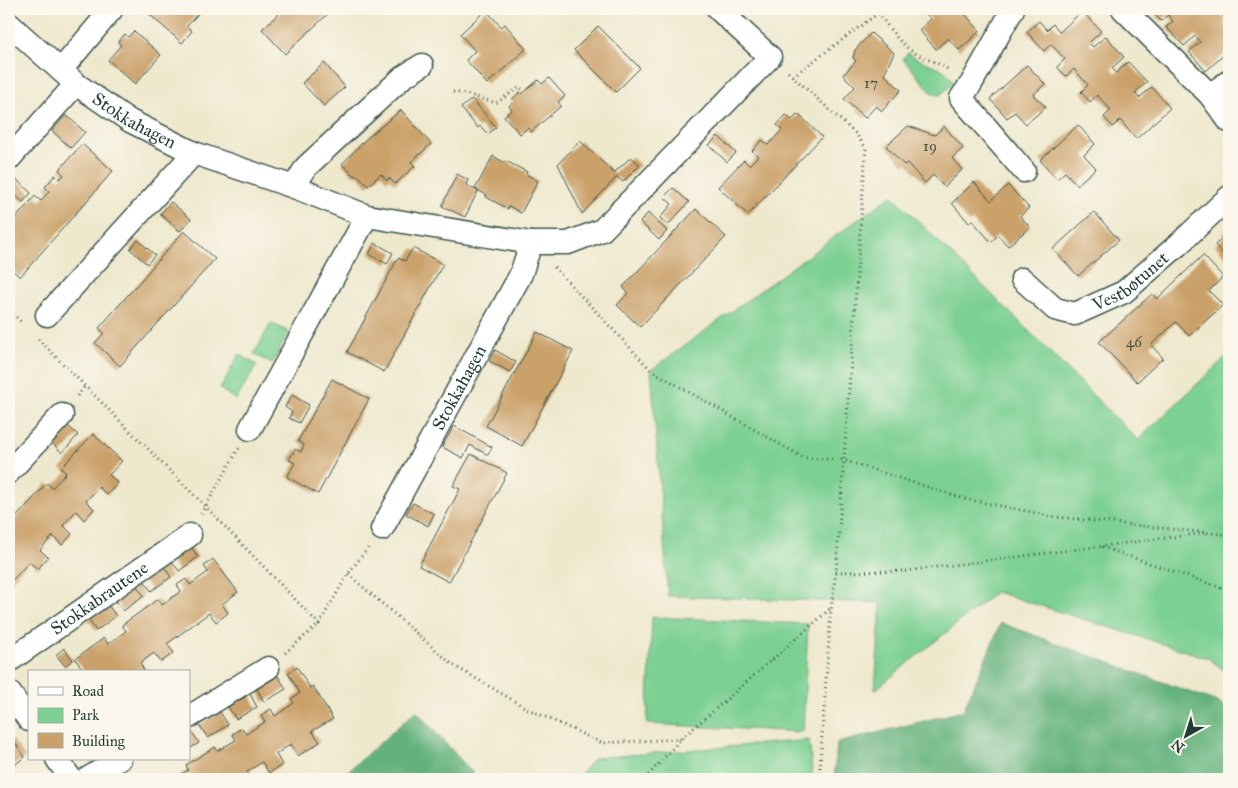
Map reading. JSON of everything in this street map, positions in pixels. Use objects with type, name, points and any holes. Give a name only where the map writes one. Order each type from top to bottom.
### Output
[{"type":"street","name":"Stokkahagen","points":[[9,160],[69,77],[112,9]]},
{"type":"street","points":[[718,9],[770,56]]},
{"type":"street","points":[[1013,9],[971,84],[961,98],[1024,171]]},
{"type":"street","points":[[1123,9],[1210,95],[1229,122]]},
{"type":"street","name":"Stokkahagen","points":[[9,24],[69,77],[130,121],[194,152],[294,187],[367,216],[532,242],[568,243],[602,230],[770,56]]},
{"type":"street","points":[[294,187],[306,167],[403,77],[422,65]]},
{"type":"street","points":[[1210,95],[1229,81]]},
{"type":"street","name":"Stokkahagen","points":[[47,315],[194,152]]},
{"type":"street","name":"Vestbøtunet","points":[[1022,279],[1055,309],[1075,314],[1124,292],[1229,197]]},
{"type":"street","points":[[250,429],[367,216]]},
{"type":"street","name":"Stokkahagen","points":[[382,529],[521,274],[532,242]]},
{"type":"street","points":[[9,472],[62,415]]},
{"type":"street","name":"Stokkabrautene","points":[[9,660],[190,535]]},
{"type":"street","points":[[190,716],[268,668]]},
{"type":"street","points":[[9,692],[28,719]]},
{"type":"street","points":[[58,760],[72,779]]},
{"type":"street","points":[[88,779],[118,760]]},
{"type":"path","points":[[793,76],[884,9]]},
{"type":"path","points":[[878,13],[906,47],[916,54],[943,66],[953,74],[965,93]]},
{"type":"path","points":[[770,56],[856,134],[866,148],[836,572],[831,609],[819,779]]},
{"type":"path","points":[[453,92],[496,103],[520,87],[524,91]]},
{"type":"path","points":[[532,242],[651,370],[804,458],[843,460],[965,499],[1056,518],[1229,535]]},
{"type":"path","points":[[9,310],[28,329]]},
{"type":"path","points":[[35,335],[319,624]]},
{"type":"path","points":[[190,535],[250,429]]},
{"type":"path","points":[[268,668],[319,624],[348,574],[382,529]]},
{"type":"path","points":[[836,572],[906,571],[1211,532]]},
{"type":"path","points":[[1099,546],[1219,586],[1229,592]]},
{"type":"path","points":[[348,574],[453,665],[528,709],[602,743],[681,739]]},
{"type":"path","points":[[646,779],[681,739],[831,609]]},
{"type":"green space","points":[[908,53],[944,70],[954,83],[940,95],[933,94],[903,59]]},
{"type":"green space","points":[[892,195],[1138,440],[1229,354],[1229,674],[1208,658],[996,592],[875,690],[881,603],[668,596],[651,370]]},
{"type":"green space","points":[[271,323],[289,332],[272,364],[254,354]]},
{"type":"green space","points":[[239,354],[257,365],[236,400],[220,389]]},
{"type":"green space","points":[[652,617],[808,624],[803,732],[647,724]]},
{"type":"green space","points":[[1001,623],[1220,703],[1229,711],[1229,779],[834,779],[837,743],[963,711]]},
{"type":"green space","points":[[416,711],[478,779],[339,779]]},
{"type":"green space","points":[[809,740],[813,779],[577,779],[594,758]]},
{"type":"building","points":[[152,9],[202,9],[187,26],[192,31],[182,43],[148,13]]},
{"type":"building","points":[[284,9],[329,9],[331,11],[285,54],[262,29]]},
{"type":"building","points":[[927,9],[968,9],[965,14],[980,31],[959,50],[948,38],[936,49],[919,30],[931,19],[924,12]]},
{"type":"building","points":[[1149,9],[1211,9],[1215,13],[1218,11],[1227,21],[1224,24],[1229,29],[1229,56],[1226,53],[1206,71],[1189,52],[1200,42],[1195,36],[1184,46],[1166,27],[1173,21],[1168,15],[1161,21]]},
{"type":"building","points":[[486,10],[501,27],[505,24],[526,49],[487,84],[466,60],[475,51],[460,34]]},
{"type":"building","points":[[1082,11],[1101,31],[1089,43],[1093,47],[1106,36],[1124,57],[1112,68],[1116,73],[1128,62],[1147,82],[1135,93],[1139,98],[1152,87],[1170,108],[1136,139],[1120,120],[1113,127],[1104,117],[1111,110],[1097,95],[1090,102],[1081,92],[1088,85],[1074,69],[1066,76],[1057,67],[1065,59],[1051,44],[1044,51],[1027,32],[1039,21],[1047,30],[1053,24],[1060,32]]},
{"type":"building","points":[[598,26],[640,68],[616,92],[574,50]]},
{"type":"building","points":[[134,31],[161,55],[135,84],[108,60],[121,45],[118,42],[125,34],[128,37]]},
{"type":"building","points":[[871,33],[894,53],[884,74],[901,90],[882,111],[876,106],[865,118],[844,99],[855,87],[843,75],[856,61],[853,58],[855,50]]},
{"type":"building","points":[[324,63],[345,87],[324,106],[302,83]]},
{"type":"building","points":[[1027,65],[1045,84],[1033,95],[1046,107],[1026,124],[1015,112],[1007,118],[990,99]]},
{"type":"building","points":[[549,78],[565,96],[558,102],[561,106],[531,132],[528,128],[520,134],[504,116],[512,110],[509,106],[513,102],[511,100],[520,92],[522,94],[538,80],[542,84]]},
{"type":"building","points":[[472,99],[496,127],[488,134],[480,126],[478,128],[461,108]]},
{"type":"building","points":[[401,110],[431,144],[411,162],[415,166],[395,184],[389,178],[387,181],[381,174],[368,186],[359,176],[353,175],[342,164],[366,139]]},
{"type":"building","points":[[798,114],[822,137],[748,215],[718,187],[744,160],[749,165],[758,156],[752,151],[762,140],[768,145],[782,130],[777,125],[786,115],[792,120]]},
{"type":"building","points":[[66,115],[85,132],[71,148],[52,131]]},
{"type":"building","points":[[1078,125],[1095,144],[1084,155],[1096,168],[1077,185],[1065,172],[1057,179],[1040,160]]},
{"type":"building","points":[[908,126],[935,135],[944,126],[963,148],[952,158],[962,170],[944,187],[933,175],[925,183],[907,163],[904,165],[886,146]]},
{"type":"building","points":[[718,136],[736,153],[727,162],[709,145]]},
{"type":"building","points":[[580,141],[614,173],[631,157],[640,165],[623,182],[617,177],[582,214],[558,164]]},
{"type":"building","points":[[82,144],[113,171],[20,277],[9,267],[9,226],[35,196],[41,201],[49,191],[45,187],[55,175],[59,179],[64,175],[59,170]]},
{"type":"building","points":[[493,156],[527,172],[526,174],[538,181],[521,213],[509,206],[508,209],[475,189]]},
{"type":"building","points":[[457,174],[468,180],[466,185],[478,191],[465,217],[442,206]]},
{"type":"building","points":[[14,177],[31,193],[23,202],[9,190],[9,183]]},
{"type":"building","points":[[974,182],[991,201],[1008,185],[1029,208],[1020,216],[1030,227],[1008,246],[998,235],[991,242],[972,220],[969,223],[952,203]]},
{"type":"building","points":[[673,188],[689,202],[668,225],[660,218],[672,204],[664,197]]},
{"type":"building","points":[[171,202],[191,219],[180,231],[160,214]]},
{"type":"building","points":[[696,209],[726,237],[640,327],[617,305],[628,293],[623,287]]},
{"type":"building","points":[[1094,212],[1119,240],[1078,276],[1053,249]]},
{"type":"building","points":[[648,213],[667,231],[659,240],[640,222]]},
{"type":"building","points":[[1229,229],[1229,261],[1215,245],[1225,236],[1223,234]]},
{"type":"building","points":[[184,231],[215,259],[120,366],[95,343],[104,333],[99,328]]},
{"type":"building","points":[[138,240],[155,255],[147,264],[130,249]]},
{"type":"building","points":[[375,243],[393,253],[387,264],[369,254]]},
{"type":"building","points":[[413,248],[443,264],[384,372],[347,352],[398,258],[405,261]]},
{"type":"building","points":[[1203,255],[1223,277],[1209,291],[1223,305],[1189,336],[1176,322],[1151,345],[1163,358],[1137,382],[1099,342],[1152,294],[1157,299]]},
{"type":"building","points":[[537,332],[573,351],[522,446],[486,426]]},
{"type":"building","points":[[495,350],[516,362],[510,372],[489,361]]},
{"type":"building","points":[[332,379],[369,399],[318,494],[287,477],[295,463],[289,460],[295,449],[301,452],[304,445],[298,441]]},
{"type":"building","points":[[292,395],[309,405],[299,423],[289,418],[292,412],[285,407]]},
{"type":"building","points":[[67,425],[78,435],[62,453],[51,442]]},
{"type":"building","points":[[454,426],[492,447],[488,455],[470,445],[463,458],[442,447]]},
{"type":"building","points":[[93,434],[122,461],[109,475],[118,483],[107,495],[99,487],[86,501],[94,509],[84,520],[76,511],[63,525],[72,534],[62,545],[53,536],[40,550],[48,557],[38,569],[29,562],[9,584],[9,525],[47,483],[52,488],[66,473],[61,468]]},
{"type":"building","points":[[471,454],[507,473],[449,582],[419,566],[460,489],[453,486]]},
{"type":"building","points":[[413,503],[434,514],[428,526],[406,514]]},
{"type":"building","points":[[190,545],[198,557],[179,571],[170,559]]},
{"type":"building","points":[[213,559],[238,592],[222,604],[228,613],[216,622],[209,613],[167,644],[174,653],[161,662],[154,653],[140,663],[144,670],[83,670],[75,659],[104,638],[108,644],[126,631],[122,625],[158,599],[162,605],[181,591],[177,585],[186,579],[190,585],[208,572],[204,566]]},
{"type":"building","points":[[163,565],[171,577],[151,591],[143,579]]},
{"type":"building","points":[[136,585],[144,596],[123,611],[115,599]]},
{"type":"building","points":[[108,605],[116,616],[96,631],[88,619]]},
{"type":"building","points":[[64,648],[73,660],[65,666],[56,655]]},
{"type":"building","points":[[297,667],[310,688],[313,686],[333,719],[312,731],[320,742],[298,756],[291,744],[276,754],[282,765],[269,773],[262,762],[247,772],[252,779],[173,779],[188,770],[186,765],[215,747],[217,751],[236,740],[232,734],[242,728],[246,734],[265,722],[261,716],[271,709],[275,716],[294,703],[291,699],[300,693],[288,673]]},
{"type":"building","points":[[278,676],[286,689],[264,702],[257,689]]},
{"type":"building","points":[[250,694],[257,707],[236,719],[228,707]]},
{"type":"building","points":[[220,712],[228,725],[208,738],[199,725]]},
{"type":"building","points":[[190,731],[199,743],[190,748]]},
{"type":"building","points":[[13,740],[25,757],[9,769],[9,743]]}]
